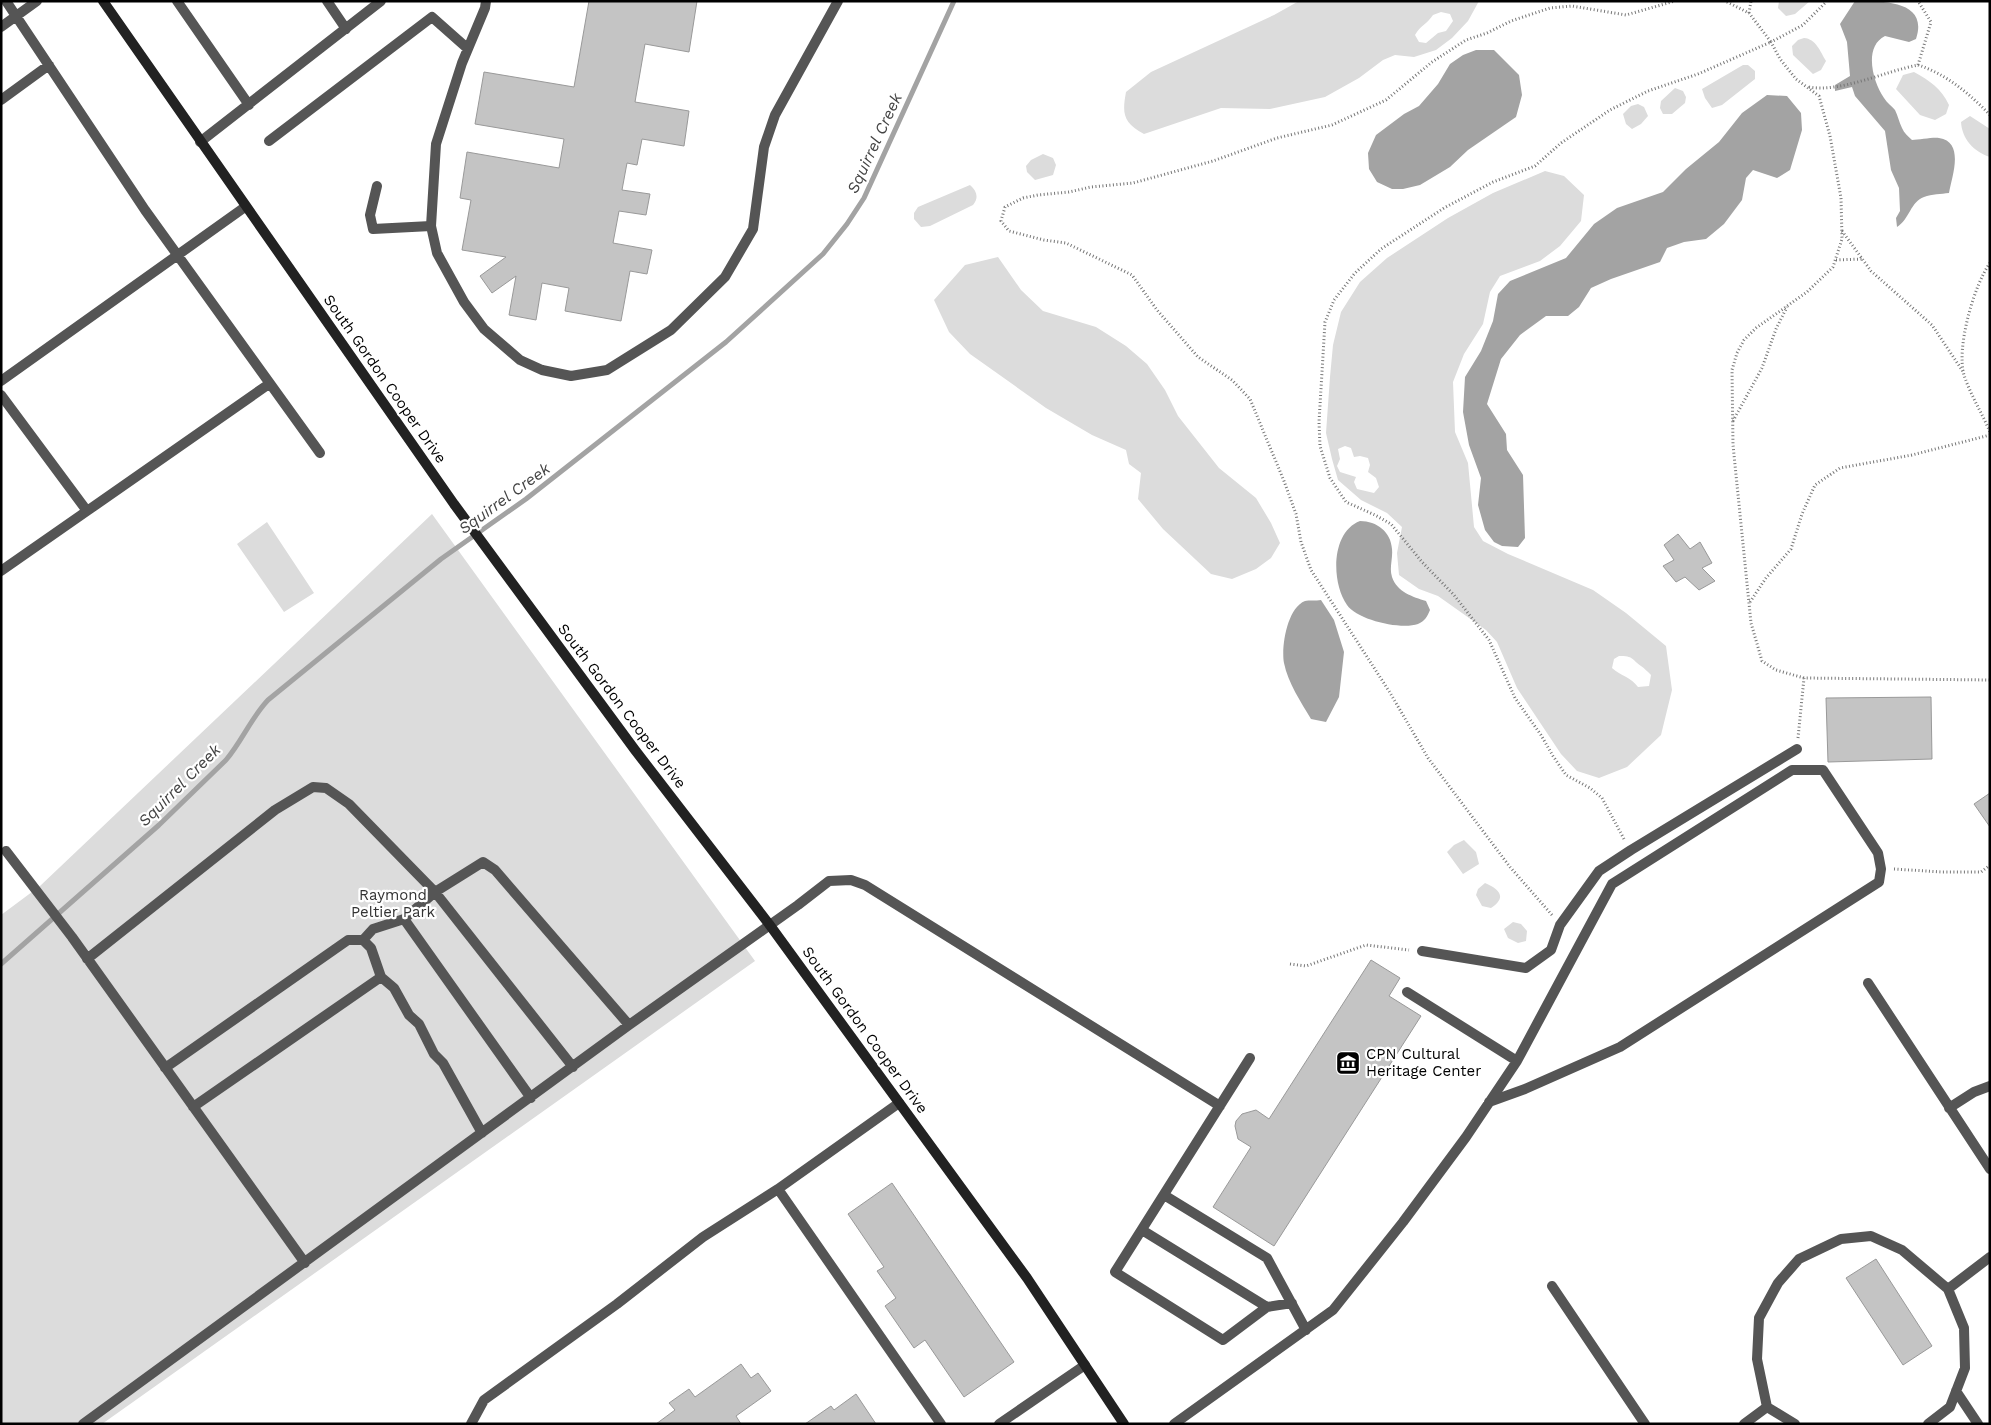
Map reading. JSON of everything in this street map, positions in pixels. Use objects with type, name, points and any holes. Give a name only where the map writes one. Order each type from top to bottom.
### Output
[{"type":"main road","name":"South Gordon Cooper Drive","points":[[104,1],[245,207],[454,504],[634,750],[769,924],[1027,1278],[1124,1424]]},
{"type":"street","points":[[6,1],[177,255],[320,453]]},
{"type":"street","points":[[1,26],[37,1]]},
{"type":"street","points":[[177,1],[249,105]]},
{"type":"street","points":[[327,1],[346,29]]},
{"type":"street","points":[[200,142],[381,1]]},
{"type":"street","points":[[486,1],[485,8],[467,48],[436,144],[431,226],[437,253],[464,302],[484,329],[520,360],[542,370],[571,376],[607,370],[672,330],[725,276],[752,229],[764,147],[775,115],[838,1]]},
{"type":"street","points":[[269,141],[432,17],[467,48]]},
{"type":"street","points":[[1,100],[48,66]]},
{"type":"street","points":[[377,186],[370,215],[373,229],[431,226]]},
{"type":"street","points":[[1,381],[245,207]]},
{"type":"street","points":[[1,571],[269,384]]},
{"type":"street","points":[[1,395],[87,511]]},
{"type":"street","points":[[1422,951],[1526,968],[1551,950],[1560,924],[1599,872],[1630,850],[1797,749]]},
{"type":"street","points":[[1174,1424],[1333,1310],[1409,1215],[1517,1061],[1612,884],[1792,770],[1823,770],[1878,853],[1881,868],[1879,882],[1620,1047],[1525,1089],[1489,1102]]},
{"type":"street","points":[[87,959],[275,810],[313,787],[326,788],[349,804],[435,892],[573,1066]]},
{"type":"street","points":[[3,850],[87,959],[305,1263]]},
{"type":"street","points":[[364,940],[373,929],[404,918],[435,892],[483,862],[495,870],[629,1025]]},
{"type":"street","points":[[83,1424],[829,881],[851,880],[865,885],[1220,1106]]},
{"type":"street","points":[[404,918],[530,1098]]},
{"type":"street","points":[[165,1068],[348,940],[364,940],[371,948],[381,977],[394,988],[409,1016],[418,1024],[434,1054],[444,1063],[482,1133]]},
{"type":"street","points":[[193,1107],[381,977]]},
{"type":"street","points":[[1868,983],[1990,1169]]},
{"type":"street","points":[[1406,992],[1517,1061]]},
{"type":"street","points":[[1250,1058],[1115,1272],[1223,1340],[1267,1307],[1292,1303]]},
{"type":"street","points":[[1950,1108],[1974,1092],[1990,1086]]},
{"type":"street","points":[[471,1424],[484,1400],[610,1309],[703,1237],[778,1189],[899,1103]]},
{"type":"street","points":[[778,1189],[941,1424]]},
{"type":"street","points":[[1164,1195],[1267,1258],[1306,1330]]},
{"type":"street","points":[[1142,1230],[1267,1307]]},
{"type":"street","points":[[1796,1424],[1767,1408],[1757,1359],[1759,1318],[1778,1283],[1799,1259],[1840,1239],[1871,1236],[1902,1250],[1948,1289],[1964,1328],[1965,1368],[1950,1407],[1928,1424]]},
{"type":"street","points":[[1948,1289],[1990,1257]]},
{"type":"street","points":[[1552,1286],[1645,1424]]},
{"type":"street","points":[[999,1424],[1085,1365]]},
{"type":"street","points":[[1956,1391],[1978,1424]]},
{"type":"street","points":[[1744,1424],[1767,1408]]},
{"type":"path","points":[[1560,924],[1510,867],[1428,758],[1389,691],[1310,570],[1301,542],[1293,506],[1250,399],[1232,380],[1198,357],[1157,310],[1132,274],[1066,243],[1044,240],[1009,231],[1001,221],[1005,207],[1023,198],[1091,187],[1133,183],[1213,160],[1276,138],[1332,125],[1386,100],[1432,62],[1466,40],[1487,33],[1511,21],[1550,8],[1572,6],[1626,15],[1675,1]]},
{"type":"path","points":[[1726,1],[1748,13],[1796,79],[1819,96],[1830,136],[1841,198],[1842,239],[1834,267],[1807,292],[1756,328],[1744,340],[1737,353],[1732,370],[1734,444],[1751,622],[1762,661],[1776,670],[1804,678],[1990,680]]},
{"type":"path","points":[[1748,13],[1751,1]]},
{"type":"path","points":[[1630,850],[1602,798],[1590,788],[1566,775],[1515,698],[1489,640],[1454,595],[1422,562],[1391,524],[1346,502],[1330,478],[1320,446],[1319,422],[1325,322],[1334,300],[1355,273],[1381,249],[1444,208],[1493,182],[1535,166],[1561,143],[1610,110],[1648,91],[1698,74],[1803,25],[1825,1]]},
{"type":"path","points":[[1918,1],[1930,22],[1918,64]]},
{"type":"path","points":[[1806,87],[1831,89],[1918,64],[1931,69],[1954,84],[1978,102],[1990,115]]},
{"type":"path","points":[[1750,602],[1766,578],[1791,549],[1802,514],[1815,485],[1840,468],[1912,455],[1990,434],[1964,373],[1932,325],[1871,271],[1842,230]]},
{"type":"path","points":[[1836,260],[1862,259]]},
{"type":"path","points":[[1964,373],[1964,332],[1978,286],[1990,263]]},
{"type":"path","points":[[1733,422],[1762,368],[1776,329],[1787,306]]},
{"type":"path","points":[[1797,749],[1804,678]]},
{"type":"path","points":[[1881,868],[1942,872],[1981,872],[1990,865]]},
{"type":"path","points":[[1290,964],[1306,966],[1366,946],[1422,951]]},
{"type":"green space","points":[[1299,1],[1479,1],[1468,21],[1452,38],[1436,50],[1414,57],[1395,55],[1383,60],[1359,78],[1325,97],[1270,109],[1221,108],[1144,134],[1128,121],[1124,112],[1126,92],[1151,72],[1274,15]],"holes":[[[1441,12],[1450,14],[1453,21],[1446,31],[1438,33],[1426,43],[1419,42],[1415,35],[1433,15]]]},
{"type":"green space","points":[[1779,1],[1810,1],[1795,14],[1786,16],[1778,8]]},
{"type":"green space","points":[[1804,38],[1815,43],[1826,61],[1821,70],[1813,74],[1793,55],[1792,46],[1798,40]]},
{"type":"green space","points":[[1743,65],[1748,65],[1755,71],[1755,79],[1722,105],[1712,108],[1705,98],[1702,89]]},
{"type":"green space","points":[[1914,72],[1939,89],[1949,105],[1946,114],[1935,120],[1920,115],[1896,89],[1903,75]]},
{"type":"green space","points":[[1675,88],[1683,91],[1686,97],[1685,103],[1672,114],[1663,114],[1660,108],[1661,101]]},
{"type":"green space","points":[[1638,104],[1644,107],[1648,116],[1641,124],[1632,129],[1626,124],[1623,114],[1631,106]]},
{"type":"green space","points":[[1970,116],[1990,129],[1990,157],[1979,152],[1966,139],[1961,122]]},
{"type":"green space","points":[[1043,154],[1053,158],[1056,165],[1053,175],[1035,180],[1027,172],[1026,166],[1031,160]]},
{"type":"green space","points":[[1545,171],[1564,176],[1584,195],[1581,221],[1560,246],[1540,261],[1500,276],[1490,292],[1483,324],[1464,354],[1453,382],[1455,432],[1468,463],[1474,527],[1483,541],[1508,554],[1593,590],[1626,613],[1666,646],[1672,690],[1661,735],[1627,767],[1599,778],[1577,771],[1561,754],[1517,688],[1497,642],[1486,630],[1438,596],[1419,589],[1399,575],[1397,553],[1402,527],[1387,513],[1361,500],[1338,480],[1326,433],[1333,345],[1341,312],[1360,282],[1387,258],[1448,218],[1493,193]],"holes":[[[1345,446],[1351,448],[1354,457],[1368,458],[1370,465],[1368,472],[1376,478],[1379,487],[1374,493],[1357,489],[1354,482],[1356,477],[1340,472],[1337,466],[1340,459],[1338,449]],[[1619,656],[1632,658],[1645,669],[1651,675],[1649,686],[1638,687],[1612,668],[1614,659]]]},
{"type":"green space","points":[[970,185],[976,195],[973,205],[930,226],[921,227],[914,219],[914,213],[918,207]]},
{"type":"green space","points":[[998,257],[1021,290],[1043,311],[1096,327],[1126,346],[1147,364],[1165,390],[1178,416],[1219,468],[1256,498],[1280,543],[1271,558],[1256,569],[1232,579],[1211,574],[1163,529],[1138,499],[1141,473],[1129,464],[1126,450],[1092,435],[1046,408],[970,354],[949,332],[934,300],[965,265]]},
{"type":"green space","name":"Raymond Peltier Park","points":[[432,514],[755,961],[102,1424],[1,1424],[1,915],[40,886]]},
{"type":"green space","points":[[267,522],[314,593],[284,612],[237,544]]},
{"type":"green space","points":[[1464,840],[1476,852],[1479,864],[1463,874],[1447,852],[1454,845]]},
{"type":"green space","points":[[1485,883],[1495,888],[1500,894],[1499,901],[1491,908],[1482,906],[1476,895],[1478,889]]},
{"type":"green space","points":[[1513,922],[1521,924],[1527,931],[1526,941],[1518,943],[1508,938],[1504,929]]},
{"type":"shaded area","points":[[1855,1],[1878,1],[1900,5],[1910,10],[1916,17],[1918,26],[1916,39],[1909,42],[1885,36],[1878,41],[1872,56],[1876,83],[1885,100],[1895,110],[1903,130],[1912,140],[1939,138],[1947,141],[1952,146],[1954,153],[1954,169],[1949,193],[1930,195],[1920,199],[1897,227],[1896,218],[1900,211],[1899,188],[1891,170],[1885,131],[1855,96],[1852,87],[1835,91],[1835,85],[1850,76],[1847,42],[1840,24]]},
{"type":"shaded area","points":[[1476,50],[1494,50],[1519,75],[1522,95],[1516,117],[1468,150],[1450,167],[1420,185],[1403,189],[1392,189],[1377,182],[1369,169],[1368,153],[1376,135],[1404,114],[1419,106],[1438,84],[1450,64],[1463,55]]},
{"type":"shaded area","points":[[1767,95],[1787,96],[1801,113],[1802,130],[1790,170],[1777,178],[1753,170],[1746,178],[1742,200],[1724,224],[1706,239],[1684,242],[1667,248],[1660,262],[1591,288],[1579,307],[1568,316],[1546,316],[1520,335],[1501,359],[1487,404],[1506,434],[1507,450],[1523,475],[1525,538],[1518,547],[1502,546],[1494,542],[1485,530],[1478,505],[1481,478],[1469,445],[1463,412],[1465,377],[1481,351],[1493,321],[1498,294],[1510,281],[1566,258],[1594,224],[1617,208],[1663,192],[1686,169],[1719,142],[1742,113]]},
{"type":"shaded area","points":[[1360,521],[1377,525],[1389,537],[1392,549],[1391,574],[1394,582],[1406,593],[1426,601],[1430,610],[1420,623],[1410,626],[1391,625],[1360,615],[1347,605],[1338,584],[1336,571],[1339,546],[1343,536],[1350,527]]},
{"type":"shaded area","points":[[1321,600],[1334,620],[1344,652],[1339,697],[1326,722],[1311,719],[1292,685],[1283,656],[1287,629],[1294,611],[1305,601]]},
{"type":"building","points":[[589,1],[697,1],[689,52],[645,44],[635,102],[689,111],[684,146],[642,139],[637,165],[627,163],[622,190],[650,194],[646,215],[619,211],[613,243],[652,250],[647,274],[630,271],[621,321],[565,311],[569,288],[542,283],[536,320],[509,315],[516,276],[492,293],[480,276],[506,257],[462,250],[471,200],[460,198],[467,152],[559,168],[564,139],[475,124],[484,72],[574,87]]},
{"type":"building","points":[[1678,534],[1690,549],[1700,542],[1712,563],[1702,568],[1715,581],[1699,590],[1685,577],[1676,582],[1663,566],[1674,560],[1664,545]]},
{"type":"building","points":[[1931,697],[1932,759],[1828,762],[1826,698]]},
{"type":"building","points":[[1990,793],[1990,827],[1974,804]]},
{"type":"building","name":"CPN Cultural Heritage Center","points":[[1371,960],[1400,978],[1389,996],[1421,1016],[1274,1246],[1213,1207],[1251,1147],[1238,1139],[1235,1126],[1236,1121],[1242,1114],[1256,1110],[1269,1119]]},
{"type":"building","points":[[892,1183],[1014,1362],[964,1397],[925,1340],[914,1348],[885,1306],[896,1298],[877,1271],[884,1267],[848,1214]]},
{"type":"building","points":[[1876,1259],[1932,1346],[1903,1365],[1846,1278]]},
{"type":"building","points":[[741,1364],[751,1378],[758,1373],[771,1391],[736,1416],[741,1424],[656,1424],[675,1410],[669,1403],[689,1389],[695,1397]]},
{"type":"building","points":[[856,1394],[876,1424],[805,1424],[831,1406],[834,1410]]},
{"type":"waterway","name":"Squirrel Creek","points":[[1,964],[159,825],[226,760],[268,700],[441,559],[526,499],[726,342],[823,254],[847,224],[864,198],[954,1]]},
{"type":"place","name":"CPN Cultural Heritage Center","points":[[1348,1063]]}]
